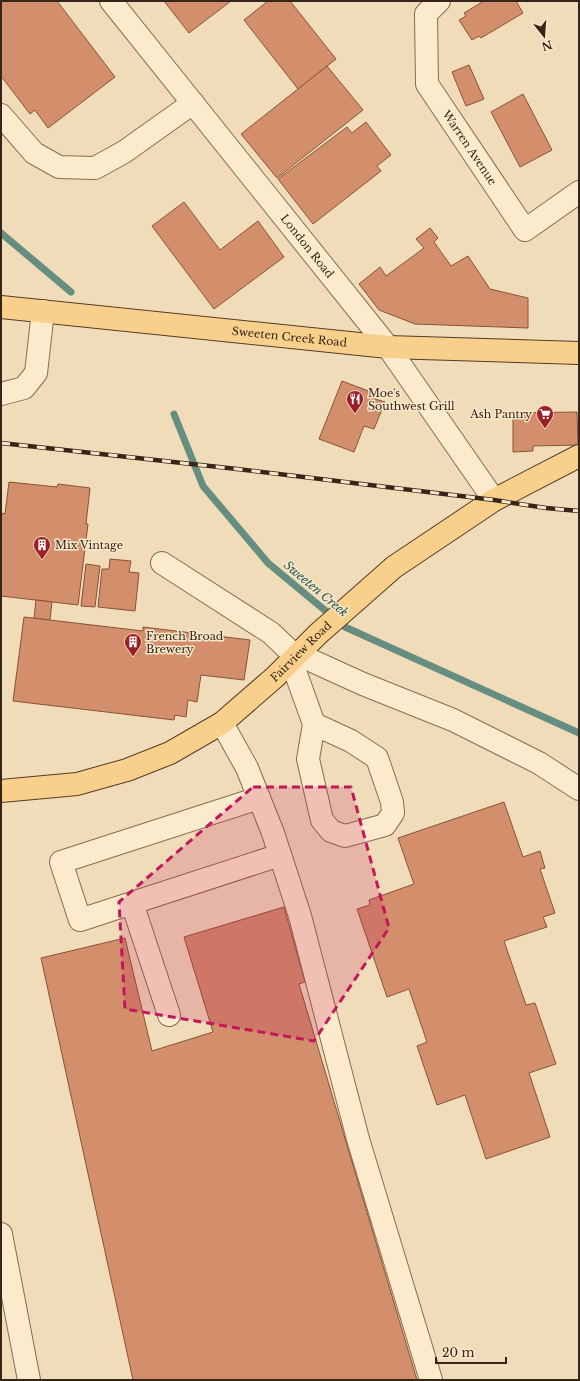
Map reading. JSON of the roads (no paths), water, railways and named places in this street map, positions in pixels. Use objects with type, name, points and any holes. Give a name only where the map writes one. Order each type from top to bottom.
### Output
[{"type":"main road","name":"Sweeten Creek Road","points":[[1,307],[388,347],[579,353]]},
{"type":"main road","name":"Fairview Road","points":[[1,791],[77,784],[127,770],[170,753],[222,723],[275,677],[318,634],[394,567],[494,500],[579,456]]},
{"type":"street","name":"London Road","points":[[111,1],[388,347],[494,500]]},
{"type":"street","name":"Warren Avenue","points":[[439,1],[426,14],[427,84],[525,230],[579,192]]},
{"type":"street","points":[[1,115],[34,153],[59,167],[95,168],[124,152],[192,103]]},
{"type":"street","points":[[1,394],[24,388],[36,373],[43,311]]},
{"type":"street","points":[[162,563],[271,633],[294,657],[453,720],[539,763],[579,789]]},
{"type":"street","points":[[294,657],[314,724],[308,759],[322,820],[331,832],[345,836],[385,825],[393,813],[392,802],[377,758],[351,741],[314,724]]},
{"type":"street","points":[[222,723],[247,768],[273,833],[300,916],[358,1139],[431,1380]]},
{"type":"street","points":[[259,798],[61,862],[80,920],[280,855]]},
{"type":"street","points":[[132,903],[169,1015]]},
{"type":"street","points":[[1,1234],[29,1380]]},
{"type":"waterway","name":"Sweeten Creek","points":[[1,233],[71,292]]},
{"type":"waterway","name":"Sweeten Creek","points":[[174,414],[203,486],[268,563],[345,627],[579,733]]},
{"type":"railway","points":[[1,443],[237,469],[579,511]]},
{"type":"place","name":"Moe's Southwest Grill","points":[[355,414]]},
{"type":"place","name":"Ash Pantry","points":[[545,429]]},
{"type":"place","name":"Mix Vintage","points":[[42,560]]},
{"type":"place","name":"French Broad Brewery","points":[[133,657]]}]
